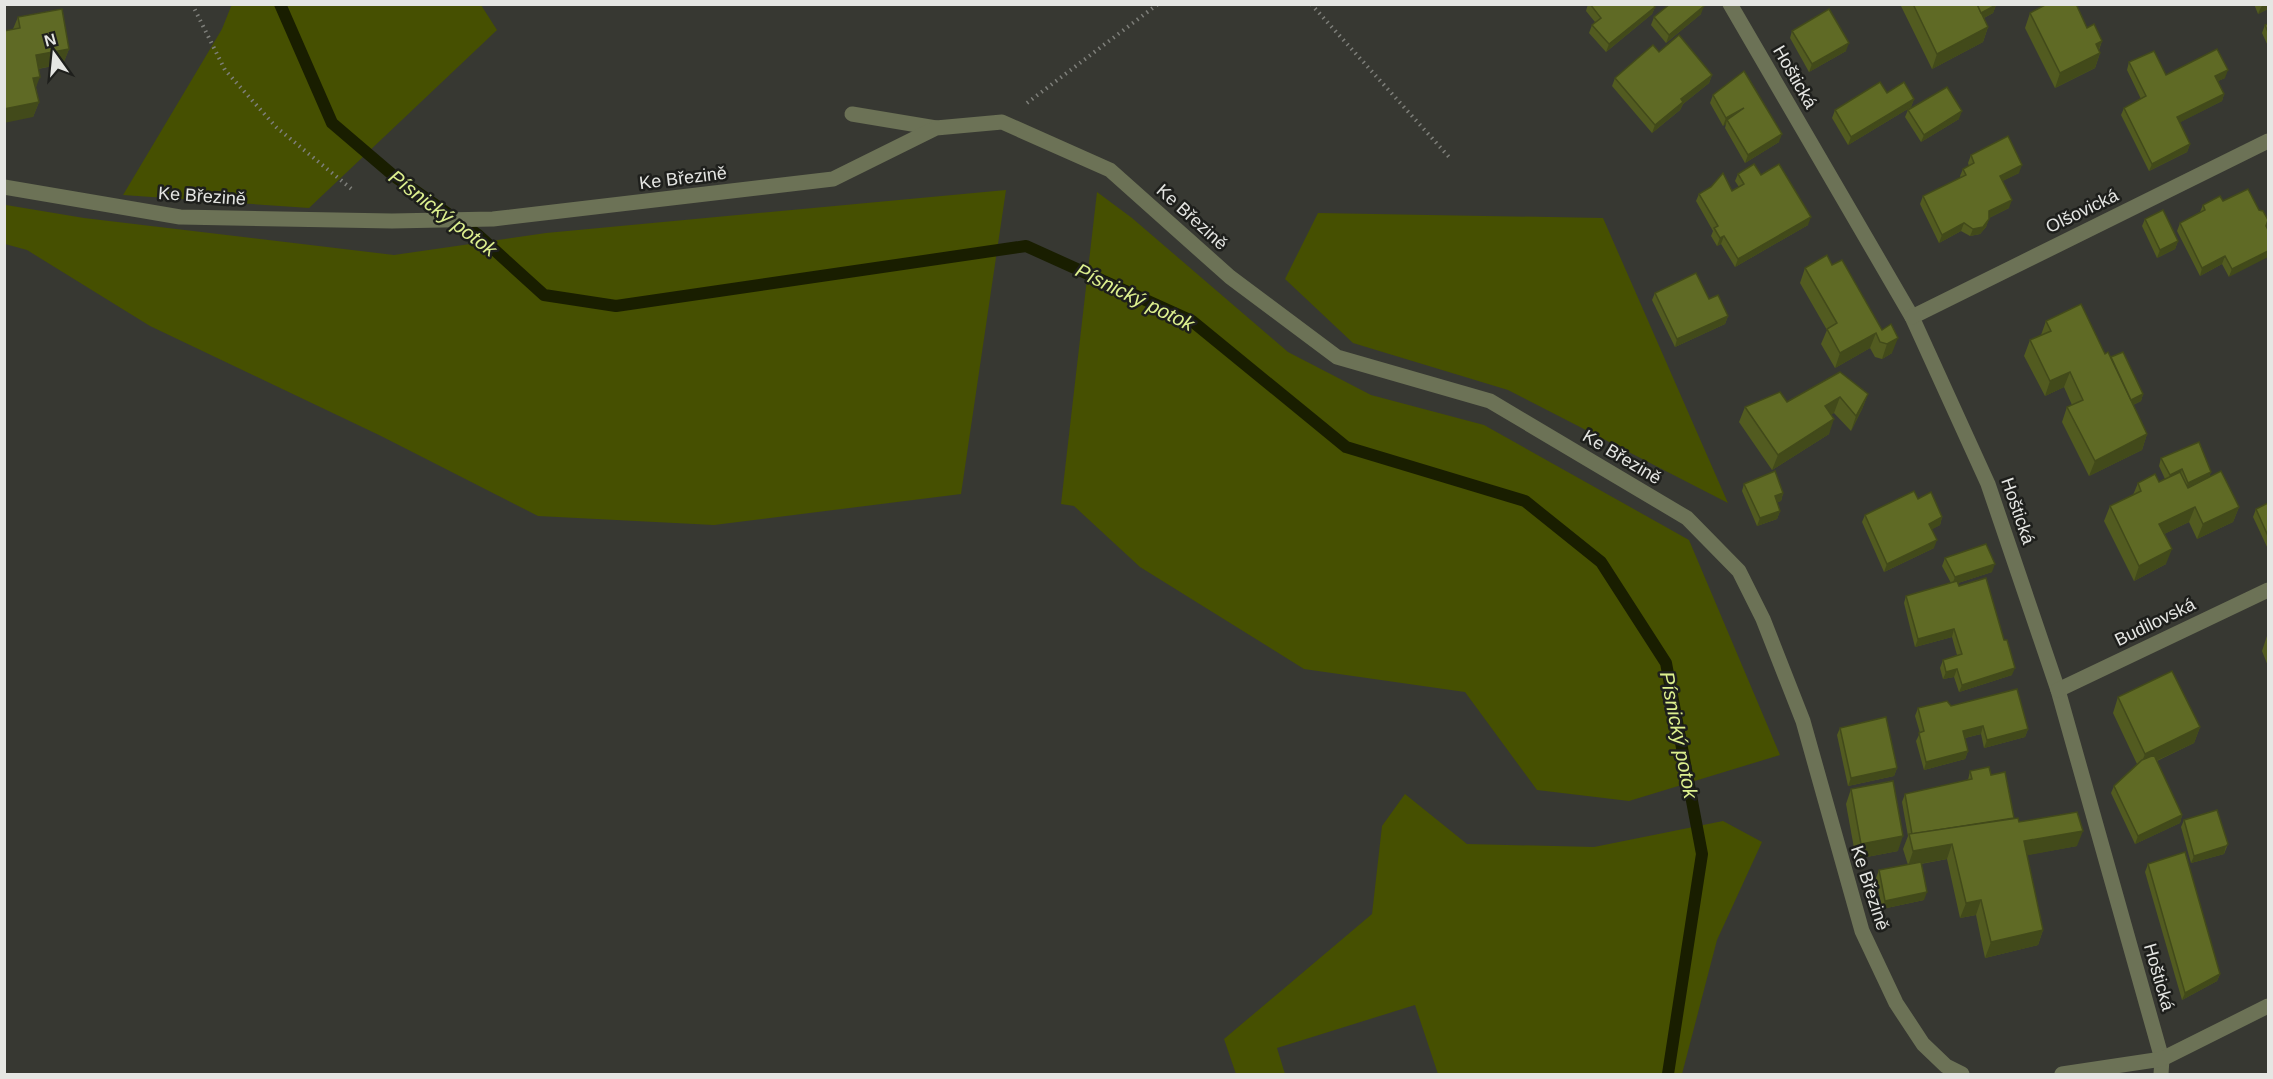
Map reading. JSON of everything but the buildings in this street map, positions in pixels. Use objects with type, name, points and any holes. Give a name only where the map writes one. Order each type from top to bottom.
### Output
[{"type":"street","name":"Hoštická","points":[[1730,4],[1912,317],[1988,484],[2058,690],[2162,1067]]},
{"type":"street","points":[[852,114],[936,128]]},
{"type":"street","name":"Ke Březině","points":[[4,187],[180,217],[392,221],[492,219],[833,179],[936,128],[1002,122],[1110,170],[1230,277],[1337,357],[1490,401],[1687,518],[1739,571],[1763,619],[1803,721],[1862,931],[1896,1003],[1923,1044],[1946,1066],[1962,1074]]},
{"type":"street","name":"Olšovická","points":[[1912,317],[2268,141]]},
{"type":"street","name":"Budilovská","points":[[2058,690],[2268,590]]},
{"type":"street","points":[[2062,1074],[2162,1067],[2268,1006]]},
{"type":"path","points":[[192,4],[225,70],[276,128],[392,221]]},
{"type":"path","points":[[1002,122],[1158,4]]},
{"type":"path","points":[[1311,4],[1449,157]]},
{"type":"green space","points":[[232,4],[481,5],[497,30],[309,208],[123,195],[222,29]]},
{"type":"green space","points":[[1006,190],[961,494],[714,525],[538,516],[381,436],[150,326],[27,250],[5,244],[6,205],[84,218],[394,255],[546,233]]},
{"type":"green space","points":[[1097,192],[1132,218],[1288,352],[1371,395],[1484,425],[1689,540],[1780,755],[1629,801],[1537,790],[1465,692],[1304,669],[1140,567],[1074,506],[1061,504]]},
{"type":"green space","points":[[1318,213],[1603,218],[1728,503],[1508,390],[1353,343],[1285,279]]},
{"type":"green space","points":[[1405,794],[1467,844],[1594,847],[1723,821],[1762,842],[1717,940],[1682,1074],[1438,1074],[1415,1005],[1277,1048],[1285,1074],[1236,1074],[1224,1039],[1372,914],[1382,826]]},
{"type":"waterway","name":"Písnický potok","points":[[280,4],[332,123],[394,176],[478,235],[544,295],[616,306],[1026,246],[1192,321],[1346,447],[1525,501],[1601,562],[1666,663],[1702,854],[1668,1074]]}]
